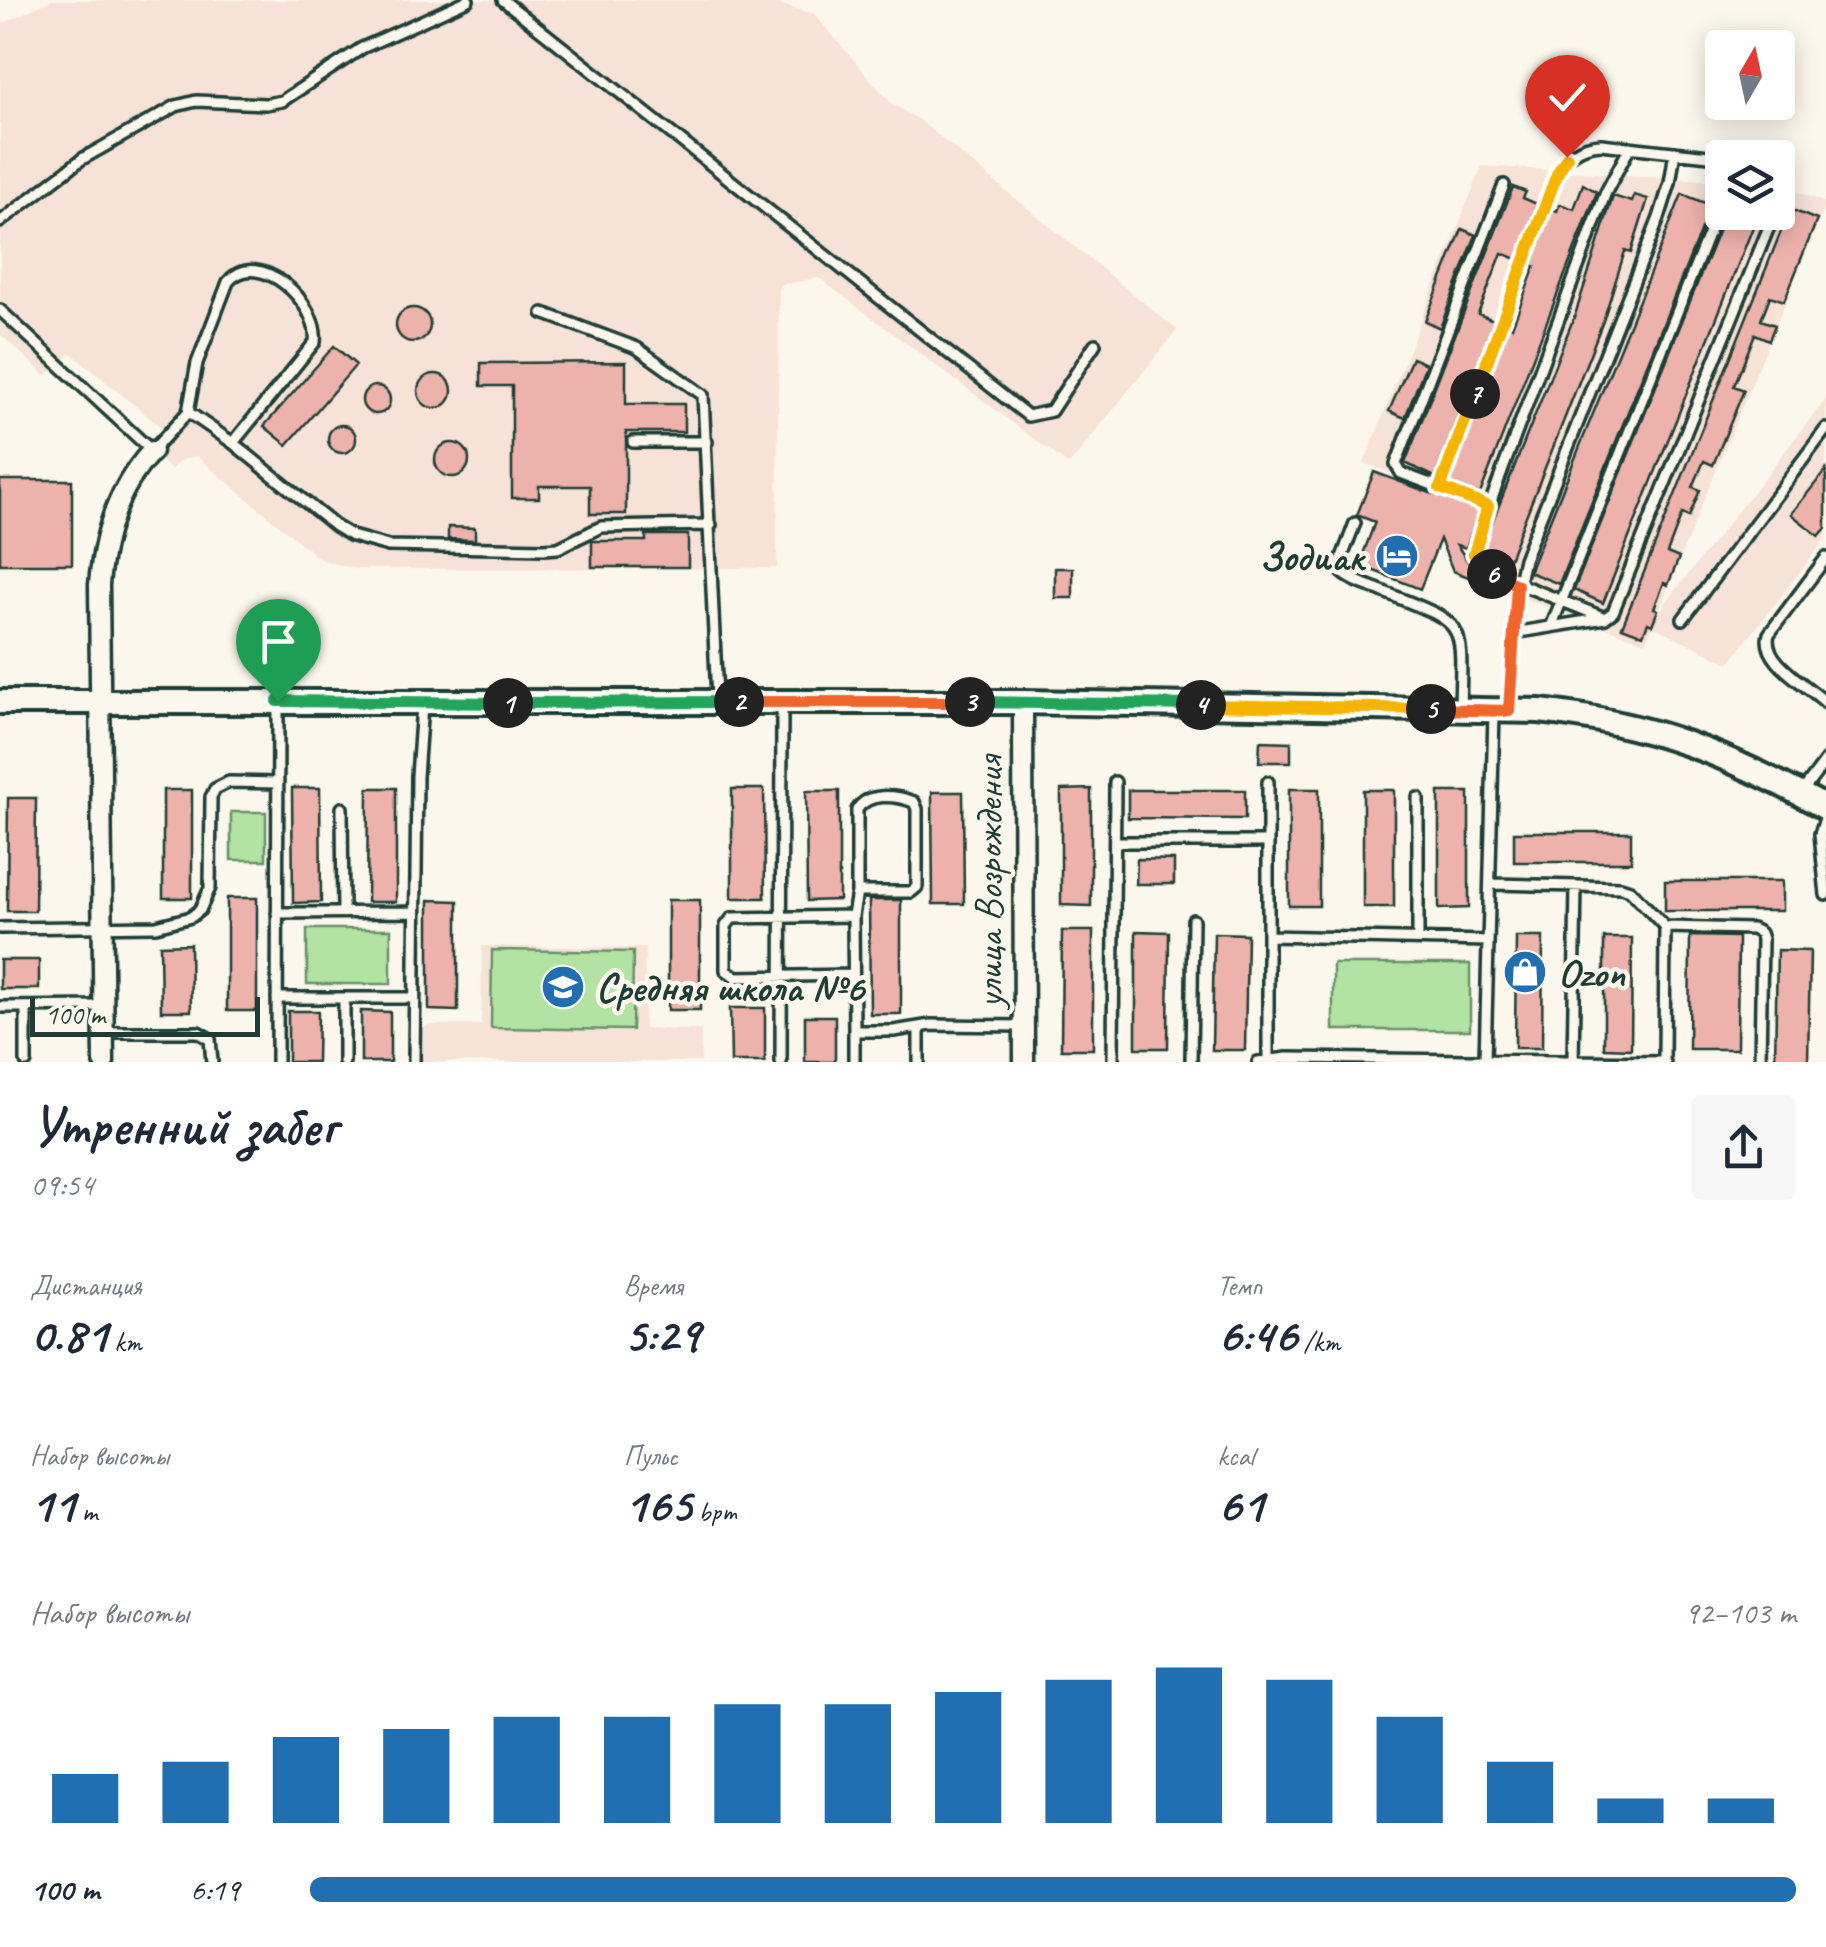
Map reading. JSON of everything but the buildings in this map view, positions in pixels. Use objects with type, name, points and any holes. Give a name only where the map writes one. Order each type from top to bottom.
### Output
[{"type":"street","points":[[104,1062],[98,612],[101,562],[123,490],[152,451]]},
{"type":"street","points":[[0,702],[1023,702],[1571,714],[1638,726],[1712,752],[1801,794],[1826,811]]},
{"type":"street","name":"улица Возрождения","points":[[1023,702],[1024,1062]]},
{"type":"lane","points":[[0,222],[82,159],[176,106],[196,101],[282,102],[362,48],[468,0]]},
{"type":"lane","points":[[503,0],[1028,416],[1051,411],[1095,344]]},
{"type":"lane","points":[[1440,488],[1561,166],[1580,148],[1593,144],[1705,155]]},
{"type":"lane","points":[[1604,618],[1484,570],[1476,561],[1474,547],[1606,192],[1630,147]]},
{"type":"lane","points":[[1485,1060],[1502,711],[1517,585],[1659,218],[1675,152]]},
{"type":"lane","points":[[1488,506],[1401,473],[1396,464],[1504,184]]},
{"type":"lane","points":[[1551,627],[1710,230]]},
{"type":"lane","points":[[1514,633],[1604,618],[1613,612],[1768,230]]},
{"type":"lane","points":[[0,310],[152,451],[188,412],[198,363],[234,274],[243,272],[285,282],[306,305],[317,329],[316,342],[233,444]]},
{"type":"lane","points":[[543,313],[637,348],[699,390],[705,403],[717,702]]},
{"type":"lane","points":[[188,412],[335,526],[352,536],[388,546],[558,548],[601,527],[711,525]]},
{"type":"lane","points":[[1683,619],[1826,430]]},
{"type":"lane","points":[[633,442],[707,442]]},
{"type":"lane","points":[[1354,523],[1340,560],[1342,572],[1437,614],[1456,628],[1461,649],[1460,710]]},
{"type":"lane","points":[[1826,558],[1767,642],[1772,656],[1826,703]]},
{"type":"lane","points":[[276,1062],[278,701]]},
{"type":"lane","points":[[781,1062],[782,702]]},
{"type":"lane","points":[[414,1062],[417,776],[422,703]]},
{"type":"lane","points":[[1801,794],[1826,760]]},
{"type":"lane","points":[[0,928],[169,925],[191,918],[200,910],[210,888],[215,789],[230,782],[276,782]]},
{"type":"lane","points":[[1113,1062],[1115,782]]},
{"type":"lane","points":[[1268,782],[1268,1061]]},
{"type":"lane","points":[[854,1062],[857,810],[869,798],[903,798],[914,802],[917,887],[910,892],[857,892]]},
{"type":"lane","points":[[1418,798],[1418,938]]},
{"type":"lane","points":[[342,808],[343,913]]},
{"type":"lane","points":[[1826,811],[1820,834],[1826,895]]},
{"type":"lane","points":[[1115,842],[1268,842]]},
{"type":"lane","points":[[1258,1062],[1665,1062],[1665,927],[1630,890],[1621,886],[1492,884]]},
{"type":"lane","points":[[1574,1061],[1576,886]]},
{"type":"lane","points":[[277,913],[415,912]]},
{"type":"lane","points":[[853,916],[732,918],[726,926],[726,970],[736,976],[854,975]]},
{"type":"lane","points":[[1192,1062],[1193,920]]},
{"type":"lane","points":[[1665,927],[1760,932],[1760,1062]]},
{"type":"lane","points":[[1268,936],[1488,941]]},
{"type":"lane","points":[[277,998],[414,998]]},
{"type":"lane","points":[[344,998],[344,1062]]},
{"type":"lane","points":[[0,1007],[104,1006]]},
{"type":"lane","points":[[26,1007],[26,1062]]},
{"type":"lane","points":[[854,1031],[1024,1026]]},
{"type":"lane","points":[[919,1028],[919,1062]]},
{"type":"lane","points":[[104,1032],[198,1032],[210,1039],[212,1062]]},
{"type":"shaded area","points":[[51,0],[764,0],[814,14],[892,104],[919,120],[1177,330],[1069,465],[819,278],[779,285],[777,568],[355,569],[321,560],[196,456],[179,461],[171,470],[160,460],[173,437],[71,353],[46,376],[0,334],[0,25]]},
{"type":"shaded area","points":[[1482,166],[1705,180],[1705,230],[1795,230],[1795,191],[1826,203],[1657,614],[1826,399],[1826,538],[1729,663],[1653,626],[1646,642],[1491,587],[1466,549],[1482,508],[1364,463]]},
{"type":"shaded area","name":"Средняя школа №6","points":[[482,946],[645,948],[644,1029],[701,1030],[701,1062],[422,1062],[423,1029],[428,1025],[481,1025]]},
{"type":"green space","points":[[231,812],[266,812],[266,860],[231,860]]},
{"type":"green space","points":[[307,929],[391,929],[391,984],[307,984]]},
{"type":"green space","points":[[492,950],[633,952],[632,1030],[491,1028]]},
{"type":"green space","points":[[1333,964],[1470,964],[1470,1030],[1333,1030]]},
{"type":"place","name":"Зодиак","points":[[1397,556]]},
{"type":"place","name":"Ozon","points":[[1525,972]]},
{"type":"place","name":"Средняя школа №6","points":[[563,987]]},
{"type":"route","points":[[278,701],[1023,702],[1509,711],[1517,585],[1484,570],[1476,561],[1474,547],[1488,506],[1440,488],[1557,174],[1567,157]]}]
